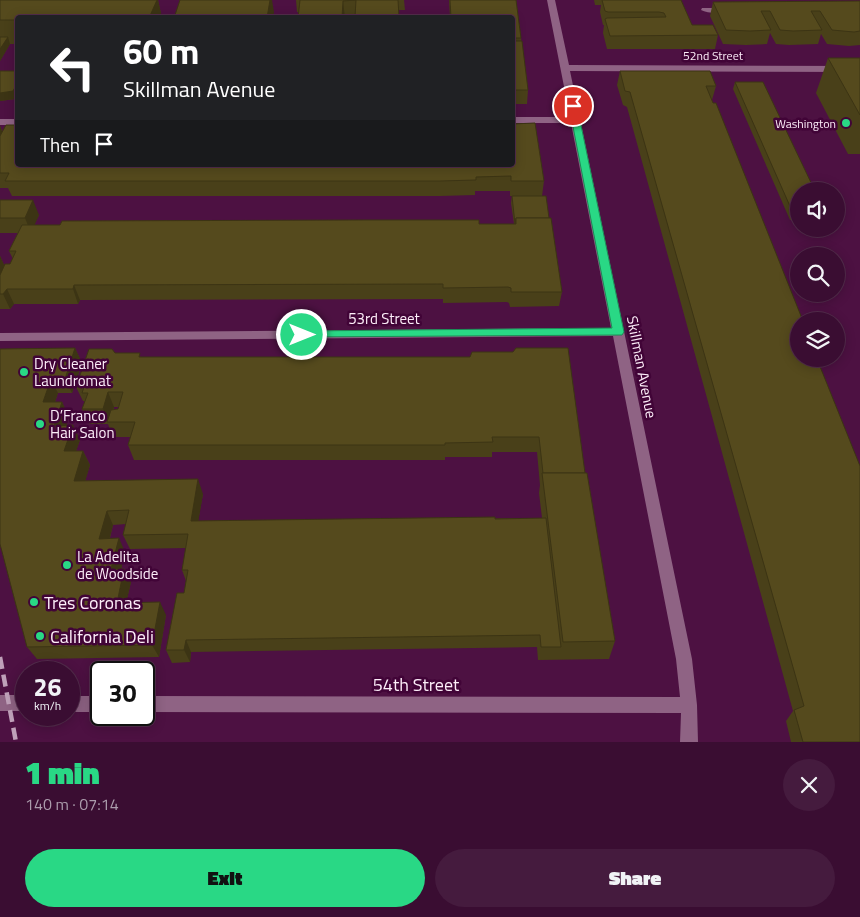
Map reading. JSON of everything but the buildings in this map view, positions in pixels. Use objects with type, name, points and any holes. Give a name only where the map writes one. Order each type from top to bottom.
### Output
[{"type":"street","name":"Skillman Avenue","points":[[551,0],[684,659],[689,705],[689,742]]},
{"type":"street","points":[[706,10],[734,10]]},
{"type":"street","name":"52nd Street","points":[[565,68],[860,69]]},
{"type":"street","points":[[515,120],[576,120]]},
{"type":"street","points":[[0,122],[15,122]]},
{"type":"street","name":"53rd Street","points":[[0,337],[619,332]]},
{"type":"street","points":[[0,704],[15,704]]},
{"type":"street","name":"54th Street","points":[[155,704],[689,705]]},
{"type":"railway","points":[[0,657],[16,742]]},
{"type":"place","name":"Washington","points":[[846,123]]},
{"type":"place","name":"Dry Cleaner Laundromat","points":[[24,372]]},
{"type":"place","name":"D’Franco Hair Salon","points":[[40,424]]},
{"type":"place","name":"La Adelita de Woodside","points":[[67,565]]},
{"type":"place","name":"Tres Coronas","points":[[34,602]]},
{"type":"place","name":"California Deli","points":[[40,636]]},
{"type":"route","points":[[302,335],[619,332],[573,106]]}]
